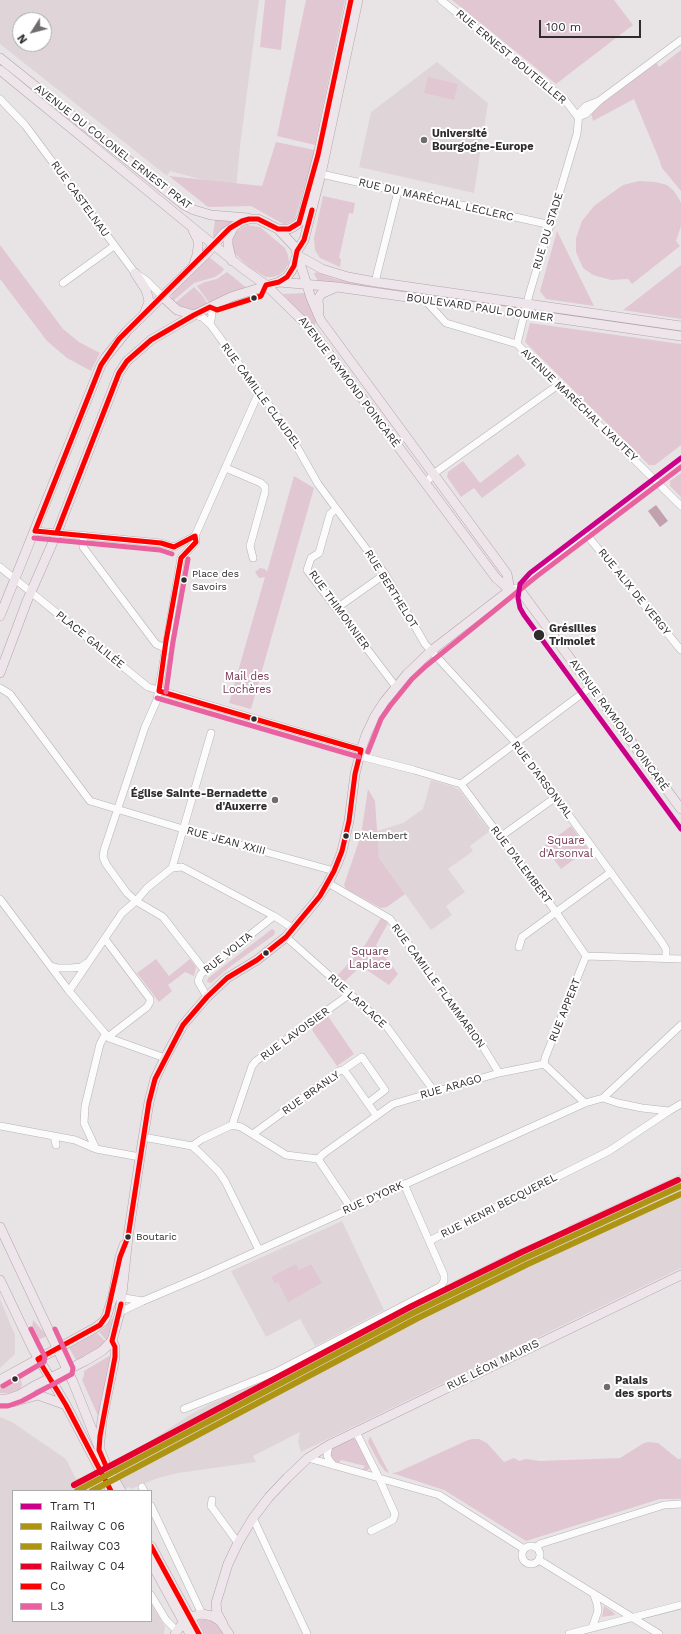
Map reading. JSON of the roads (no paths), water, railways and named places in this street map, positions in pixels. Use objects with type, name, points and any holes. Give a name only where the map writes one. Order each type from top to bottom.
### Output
[{"type":"main road","points":[[278,229],[293,228],[299,223],[302,217],[318,155],[351,0]]},
{"type":"main road","points":[[0,673],[119,373],[127,361],[151,340],[194,315],[232,297],[279,282],[290,274],[297,253],[304,240],[321,174],[358,0]]},
{"type":"main road","name":"AVENUE DU COLONEL ERNEST PRAT","points":[[0,58],[184,205],[194,210],[211,215],[257,219]]},
{"type":"main road","name":"AVENUE DU COLONEL ERNEST PRAT","points":[[0,70],[232,261]]},
{"type":"main road","points":[[0,616],[101,365],[119,339],[163,297],[224,233],[236,224],[245,220],[257,219],[278,229],[289,240],[297,253]]},
{"type":"main road","points":[[236,224],[228,238],[232,261],[266,285]]},
{"type":"main road","points":[[190,226],[198,240],[197,255],[194,264]]},
{"type":"main road","name":"BOULEVARD PAUL DOUMER","points":[[297,253],[322,269],[376,282],[681,326]]},
{"type":"main road","name":"AVENUE RAYMOND POINCARÉ","points":[[297,253],[311,298],[321,321],[507,574],[510,590]]},
{"type":"main road","points":[[135,273],[146,290],[149,302],[145,313]]},
{"type":"main road","name":"BOULEVARD PAUL DOUMER","points":[[279,282],[337,287],[681,336]]},
{"type":"main road","name":"AVENUE RAYMOND POINCARÉ","points":[[266,285],[310,328],[496,578],[510,590],[522,593],[681,809]]},
{"type":"main road","name":"AVENUE RAYMOND POINCARÉ","points":[[321,321],[318,304],[319,297],[321,294],[337,287]]},
{"type":"main road","points":[[163,297],[177,310],[194,315]]},
{"type":"main road","points":[[0,1380],[100,1325],[107,1315],[117,1297],[149,1102],[156,1079],[165,1058],[184,1025],[207,997],[227,978],[257,960],[286,937],[320,896],[334,871],[342,851],[349,821],[355,774],[366,735],[375,716],[396,687],[431,651],[510,590]]},
{"type":"main road","points":[[0,1227],[82,1402],[99,1450],[111,1490]]},
{"type":"main road","name":"RUE LÉON MAURIS","points":[[216,1603],[228,1564],[253,1518],[287,1478],[308,1458],[328,1444],[356,1432],[681,1275]]},
{"type":"main road","points":[[0,1280],[38,1359],[103,1467],[119,1490]]},
{"type":"main road","points":[[0,1400],[14,1398],[102,1351],[112,1340],[120,1312],[117,1297]]},
{"type":"main road","points":[[99,1450],[102,1420],[115,1357],[115,1347],[112,1340]]},
{"type":"main road","points":[[0,1400],[13,1402],[38,1395],[66,1405]]},
{"type":"main road","points":[[152,1548],[187,1619],[190,1634]]},
{"type":"main road","points":[[152,1564],[187,1619],[199,1634]]},
{"type":"main road","points":[[203,1615],[216,1603]]},
{"type":"main road","points":[[216,1603],[217,1613],[229,1634]]},
{"type":"main road","points":[[176,1632],[187,1619],[203,1615],[216,1618],[223,1624]]},
{"type":"street","name":"RUE ERNEST BOUTEILLER","points":[[441,0],[564,99],[578,117]]},
{"type":"street","points":[[578,117],[583,108],[598,101],[681,40]]},
{"type":"street","name":"RUE CASTELNAU","points":[[0,99],[25,125],[135,273],[147,281],[163,297]]},
{"type":"street","name":"RUE DU STADE","points":[[517,344],[527,304],[577,134],[578,117]]},
{"type":"street","name":"RUE DU MARÉCHAL LECLERC","points":[[321,174],[550,225]]},
{"type":"street","points":[[376,282],[398,191]]},
{"type":"street","points":[[63,283],[114,246]]},
{"type":"street","name":"AVENUE MARÉCHAL LYAUTEY","points":[[425,300],[446,323],[517,344],[681,506]]},
{"type":"street","points":[[210,307],[212,315],[210,324]]},
{"type":"street","name":"RUE CAMILLE CLAUDEL","points":[[194,315],[202,317],[210,324],[288,431],[318,484],[336,509]]},
{"type":"street","points":[[426,483],[433,474],[558,385]]},
{"type":"street","points":[[205,971],[163,917],[136,902],[127,893],[106,864],[103,857],[117,810],[159,691],[181,558],[196,542],[195,536],[259,392]]},
{"type":"street","points":[[226,468],[261,483],[265,487],[265,492],[250,546],[253,558]]},
{"type":"street","name":"RUE BERTHELOT","points":[[336,509],[385,574],[425,644],[431,651]]},
{"type":"street","name":"RUE THIMONNIER","points":[[336,509],[330,514],[319,553],[311,558],[307,570],[396,687]]},
{"type":"street","points":[[35,531],[161,543],[174,547],[181,558]]},
{"type":"street","name":"RUE ALIX DE VERGY","points":[[510,590],[521,586],[538,570],[586,534],[681,650]]},
{"type":"street","points":[[84,535],[83,547],[156,644],[165,648]]},
{"type":"street","points":[[174,547],[195,536]]},
{"type":"street","points":[[479,555],[485,551],[487,547]]},
{"type":"street","name":"PLACE GALILÉE","points":[[0,567],[144,684],[159,691],[361,753]]},
{"type":"street","points":[[336,608],[385,574]]},
{"type":"street","name":"RUE D'ARSONVAL","points":[[431,651],[516,744],[661,941],[666,949],[666,958]]},
{"type":"street","points":[[361,753],[461,784],[591,687]]},
{"type":"street","name":"RUE JEAN XXIII","points":[[0,688],[10,694],[90,801],[183,829],[334,871]]},
{"type":"street","points":[[172,868],[211,733]]},
{"type":"street","name":"RUE D'ALEMBERT","points":[[461,784],[556,912],[586,956]]},
{"type":"street","points":[[500,837],[556,797]]},
{"type":"street","points":[[70,991],[122,913],[136,902],[147,888],[172,868],[178,867],[186,869],[294,928]]},
{"type":"street","points":[[519,947],[522,937],[611,872]]},
{"type":"street","name":"RUE CAMILLE FLAMMARION","points":[[328,883],[390,919],[477,1037],[499,1073]]},
{"type":"street","points":[[0,899],[107,1037],[165,1058]]},
{"type":"street","name":"RUE VOLTA","points":[[207,997],[198,981],[205,971],[274,916]]},
{"type":"street","name":"RUE LAPLACE","points":[[286,937],[387,1027],[434,1091]]},
{"type":"street","points":[[96,1149],[84,1123],[84,1116],[100,1044],[147,1007],[150,1002],[150,999],[105,939]]},
{"type":"street","points":[[586,956],[681,959]]},
{"type":"street","name":"RUE APPERT","points":[[544,1064],[545,1058],[586,956]]},
{"type":"street","points":[[51,966],[58,968],[81,967],[89,962]]},
{"type":"street","name":"RUE LAVOISIER","points":[[232,1124],[252,1066],[256,1061],[350,994]]},
{"type":"street","points":[[669,1111],[642,1108],[603,1098],[681,1025]]},
{"type":"street","points":[[343,1070],[362,1057],[385,1090],[368,1103]]},
{"type":"street","points":[[544,1064],[585,1103]]},
{"type":"street","name":"RUE ARAGO","points":[[318,1159],[392,1104],[499,1073],[544,1064]]},
{"type":"street","name":"RUE BRANLY","points":[[253,1134],[339,1071],[343,1070],[376,1115]]},
{"type":"street","name":"RUE D'YORK","points":[[120,1312],[585,1103],[603,1098]]},
{"type":"street","name":"RUE HENRI BECQUEREL","points":[[184,1410],[276,1372],[441,1286],[444,1281],[444,1275],[429,1241],[608,1151],[681,1104]]},
{"type":"street","points":[[192,1146],[202,1139],[232,1124],[241,1127],[275,1150],[286,1155],[318,1159],[351,1208]]},
{"type":"street","points":[[0,1126],[75,1140],[96,1149],[140,1157]]},
{"type":"street","points":[[54,1136],[56,1146]]},
{"type":"street","points":[[143,1137],[192,1146],[218,1171],[225,1180],[260,1250]]},
{"type":"street","points":[[404,1184],[429,1241]]},
{"type":"street","points":[[117,1297],[143,1301]]},
{"type":"street","points":[[356,1432],[379,1478],[394,1511],[395,1517],[391,1521],[371,1531]]},
{"type":"street","points":[[328,1444],[327,1458],[333,1465]]},
{"type":"street","points":[[308,1458],[439,1495],[524,1549]]},
{"type":"street","points":[[212,1500],[211,1506],[238,1544]]},
{"type":"street","points":[[536,1548],[540,1544],[664,1505],[681,1504]]},
{"type":"street","points":[[152,1508],[203,1615]]},
{"type":"street","points":[[253,1518],[307,1634]]},
{"type":"street","points":[[531,1546],[536,1548],[540,1552],[539,1560],[534,1564],[526,1562],[522,1555],[524,1549],[531,1546]]},
{"type":"street","points":[[539,1560],[659,1634]]},
{"type":"street","points":[[592,1628],[598,1611],[594,1595]]},
{"type":"street","points":[[152,1597],[166,1620],[176,1632]]},
{"type":"street","points":[[569,1634],[681,1605]]},
{"type":"tram line","name":"T1","points":[[681,458],[530,573],[520,584],[518,598],[520,608],[524,615],[681,829]]},
{"type":"rail line","name":"C03","points":[[94,1490],[418,1318],[528,1264],[681,1194]]},
{"type":"place","name":"Université Bourgogne-Europe","points":[[424,140]]},
{"type":"place","name":"Place des Savoirs","points":[[184,580]]},
{"type":"place","name":"Grésilles Trimolet","points":[[539,635]]},
{"type":"place","name":"Église Sainte-Bernadette d'Auxerre","points":[[275,800]]},
{"type":"place","name":"D'Alembert","points":[[346,836]]},
{"type":"place","name":"Boutaric","points":[[128,1237]]},
{"type":"place","name":"Palais des sports","points":[[607,1387]]},
{"type":"park label","name":"Mail des Lochères","points":[[247,683]]},
{"type":"park label","name":"Square d'Arsonval","points":[[566,847]]},
{"type":"park label","name":"Square Laplace","points":[[370,958]]}]
